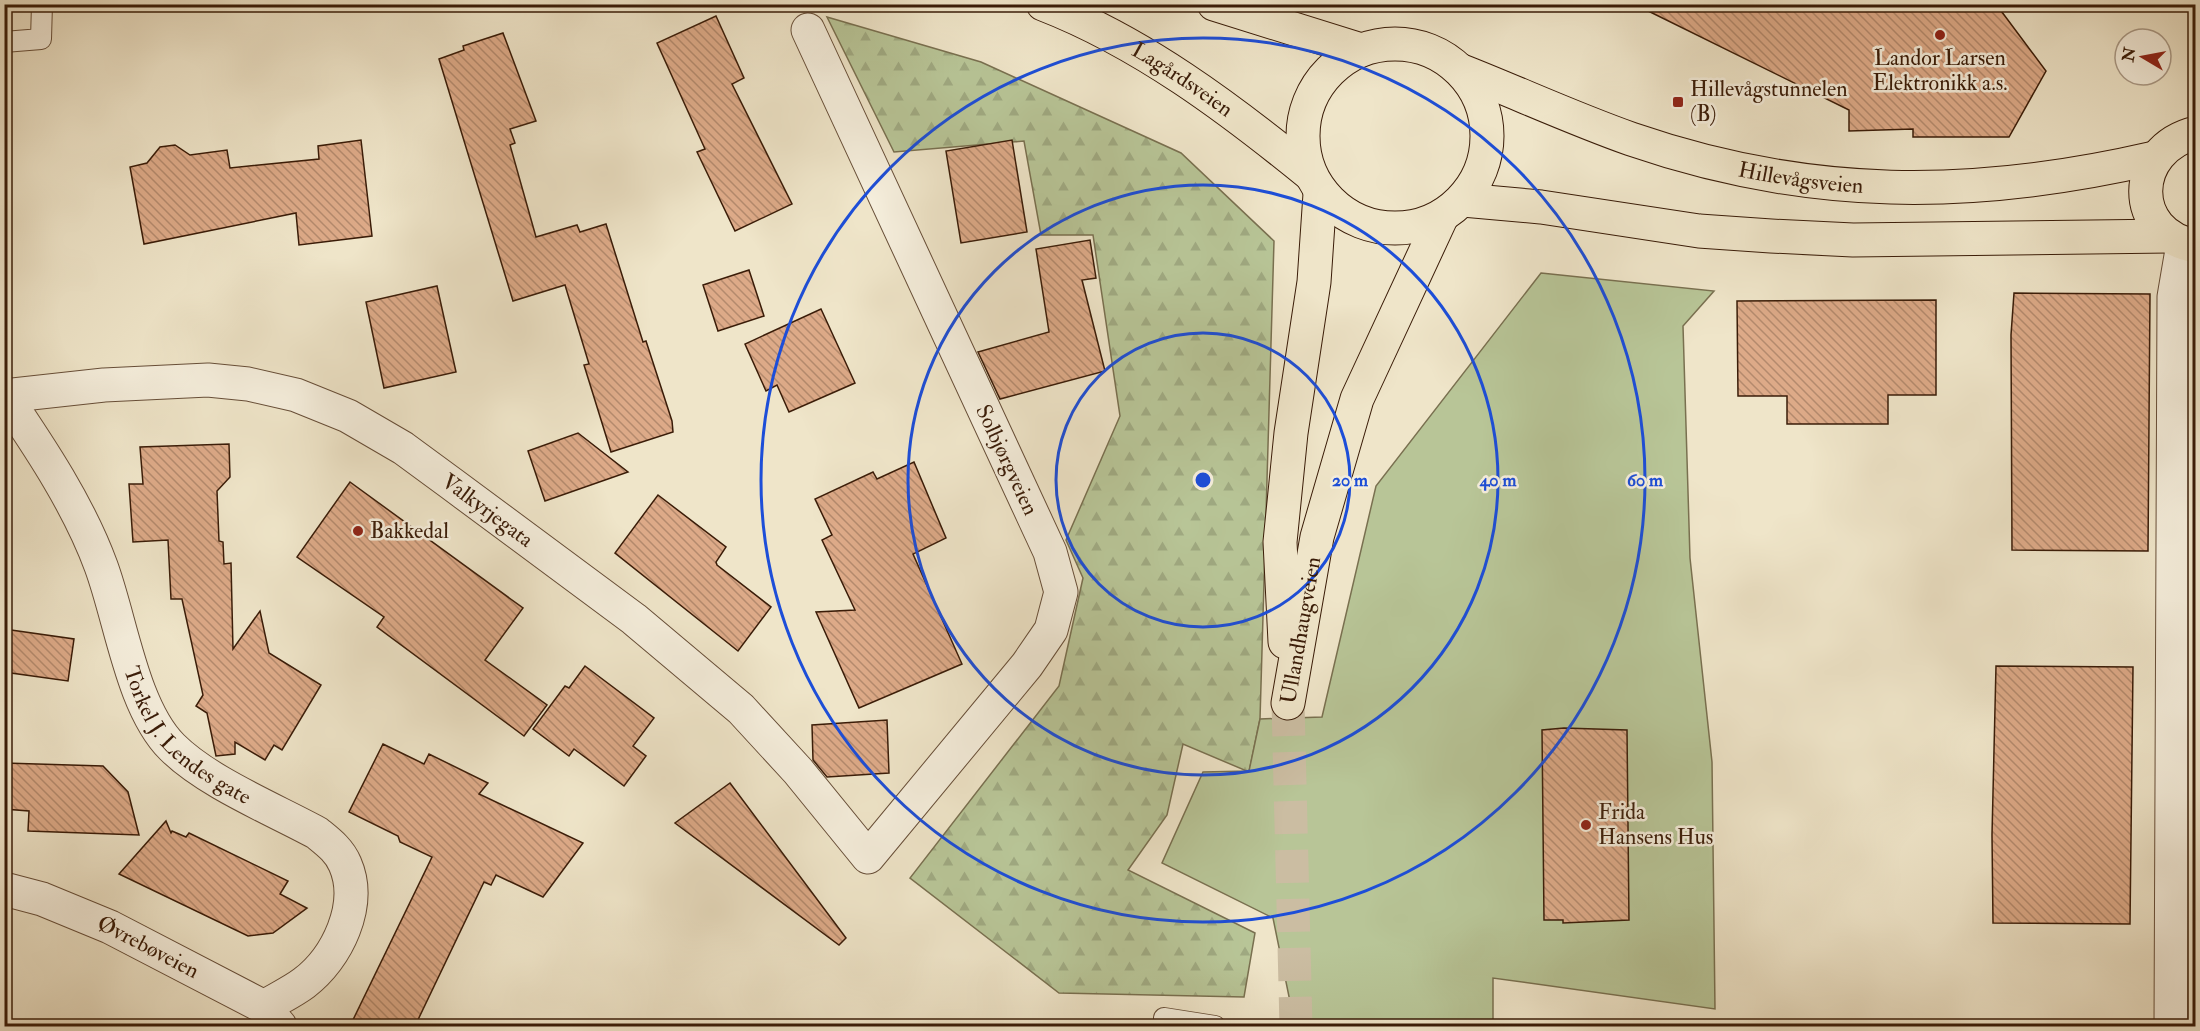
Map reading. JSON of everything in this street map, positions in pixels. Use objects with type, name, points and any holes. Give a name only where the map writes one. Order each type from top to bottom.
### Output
[{"type":"main road","name":"Lagårdsveien","points":[[1043,4],[1137,51],[1192,85],[1244,121],[1315,184]]},
{"type":"main road","points":[[1214,4],[1361,50]]},
{"type":"main road","points":[[1452,208],[1482,167],[1487,131],[1480,98],[1462,71],[1440,54],[1403,43],[1361,50],[1334,66],[1312,97],[1302,133],[1315,184],[1350,218],[1381,228],[1412,228],[1452,208],[1541,207],[1699,231],[1853,240],[2182,242]]},
{"type":"main road","name":"Hillevågsveien","points":[[1462,71],[1630,138],[1720,164],[1784,179],[1851,187],[1915,188],[2084,174],[2154,158]]},
{"type":"main road","points":[[2182,242],[2155,222],[2147,206],[2146,182],[2154,158],[2167,144],[2196,133]]},
{"type":"main road","name":"Ullandhaugveien","points":[[1315,184],[1314,282],[1291,433],[1280,542],[1288,703],[1317,537],[1357,399],[1452,208]]},
{"type":"street","name":"Solbjørgveien","points":[[808,30],[1050,552],[1061,592],[1051,630],[1027,665],[868,857]]},
{"type":"street","points":[[2171,1026],[2184,868],[2185,620],[2174,297],[2182,242]]},
{"type":"street","name":"Valkyrjegata","points":[[5,396],[104,386],[208,380],[248,384],[296,395],[348,416],[403,448],[634,619],[741,709],[798,771],[868,857]]},
{"type":"street","name":"Torkel J. Lendes gate","points":[[5,396],[36,442],[82,525],[101,565],[146,711],[171,746],[200,770],[317,833],[334,847],[345,865],[351,907],[334,951],[272,1017]]},
{"type":"street","name":"Øvrebøveien","points":[[4,889],[42,899],[110,927],[272,1017]]},
{"type":"lane","points":[[4,42],[41,39],[42,4]]},
{"type":"lane","points":[[1164,1017],[1215,1026]]},
{"type":"green space","points":[[827,17],[981,62],[1181,153],[1274,241],[1260,719],[1249,772],[1183,744],[1167,815],[1128,870],[1255,933],[1244,997],[1059,993],[910,878],[1059,686],[1083,578],[1066,540],[1120,416],[1093,235],[1041,235],[1024,141],[894,152]]},
{"type":"green space","points":[[1541,273],[1714,291],[1683,326],[1690,558],[1712,762],[1715,1009],[1493,978],[1493,1026],[1295,1026],[1273,918],[1162,863],[1203,772],[1249,771],[1260,719],[1322,717],[1376,486]]},
{"type":"building","points":[[1634,4],[1996,4],[2046,71],[2009,137],[1913,137],[1913,129],[1849,131],[1849,110]]},
{"type":"building","points":[[716,16],[744,78],[732,84],[792,204],[735,231],[697,152],[705,149],[657,43]]},
{"type":"building","points":[[503,33],[536,121],[510,129],[515,143],[510,145],[536,237],[577,225],[580,232],[606,224],[643,342],[646,341],[672,421],[673,432],[611,452],[584,365],[589,364],[565,285],[513,301],[439,59],[464,50],[463,46]]},
{"type":"building","points":[[361,140],[372,236],[299,245],[296,213],[144,244],[130,167],[147,163],[160,147],[175,145],[190,155],[227,150],[230,168],[319,159],[318,146]]},
{"type":"building","points":[[1012,140],[1027,232],[961,243],[946,151]]},
{"type":"building","points":[[1090,240],[1096,278],[1082,280],[1105,371],[1000,399],[978,352],[1049,332],[1036,249]]},
{"type":"building","points":[[749,270],[764,316],[718,331],[703,285]]},
{"type":"building","points":[[437,286],[456,372],[384,388],[366,302]]},
{"type":"building","points":[[2014,293],[2150,294],[2148,551],[2012,550],[2011,335]]},
{"type":"building","points":[[1936,300],[1936,395],[1888,395],[1888,424],[1787,424],[1787,396],[1738,396],[1737,301]]},
{"type":"building","points":[[821,309],[855,383],[789,412],[777,385],[766,391],[745,344]]},
{"type":"building","points":[[578,433],[628,472],[545,501],[528,451]]},
{"type":"building","points":[[229,444],[230,477],[217,491],[219,541],[223,542],[224,564],[231,563],[233,649],[260,611],[269,653],[321,685],[282,750],[274,745],[265,760],[235,742],[235,754],[216,756],[207,713],[196,706],[203,695],[182,599],[171,599],[168,540],[133,542],[129,484],[143,484],[140,447]]},
{"type":"building","points":[[914,462],[946,538],[913,554],[962,664],[859,708],[816,612],[855,610],[822,540],[832,535],[815,499],[873,472],[877,479]]},
{"type":"building","points":[[350,482],[523,608],[485,660],[547,705],[524,736],[377,627],[384,617],[297,557]]},
{"type":"building","points":[[658,495],[726,547],[716,562],[717,565],[771,607],[738,651],[615,553]]},
{"type":"building","points":[[4,629],[74,639],[68,681],[4,672]]},
{"type":"building","points":[[585,666],[654,718],[633,746],[646,756],[624,786],[574,749],[569,756],[533,729],[565,686],[569,688]]},
{"type":"building","points":[[1996,666],[2133,667],[2130,924],[1993,923],[1992,835]]},
{"type":"building","points":[[887,720],[889,773],[827,777],[813,760],[812,725]]},
{"type":"building","name":"Frida Hansens Hus","points":[[1564,728],[1627,730],[1629,920],[1563,923],[1563,920],[1544,920],[1542,730]]},
{"type":"building","points":[[383,744],[424,764],[429,754],[488,783],[479,794],[583,843],[543,897],[496,875],[491,885],[484,882],[415,1026],[350,1026],[432,857],[400,842],[398,836],[349,812]]},
{"type":"building","points":[[4,763],[103,766],[128,792],[139,835],[28,831],[29,811],[4,809]]},
{"type":"building","points":[[730,783],[846,938],[839,945],[675,823]]},
{"type":"building","points":[[166,821],[171,833],[172,831],[186,837],[189,833],[288,881],[280,894],[307,908],[273,933],[248,936],[119,874]]},
{"type":"tunnel","points":[[1288,703],[1296,1026]]},
{"type":"place","name":"Landor Larsen Elektronikk a.s.","points":[[1940,35]]},
{"type":"place","name":"Hillevågstunnelen (B)","points":[[1678,102]]},
{"type":"place","name":"Bakkedal","points":[[358,531]]},
{"type":"place","name":"Frida Hansens Hus","points":[[1586,825]]}]
